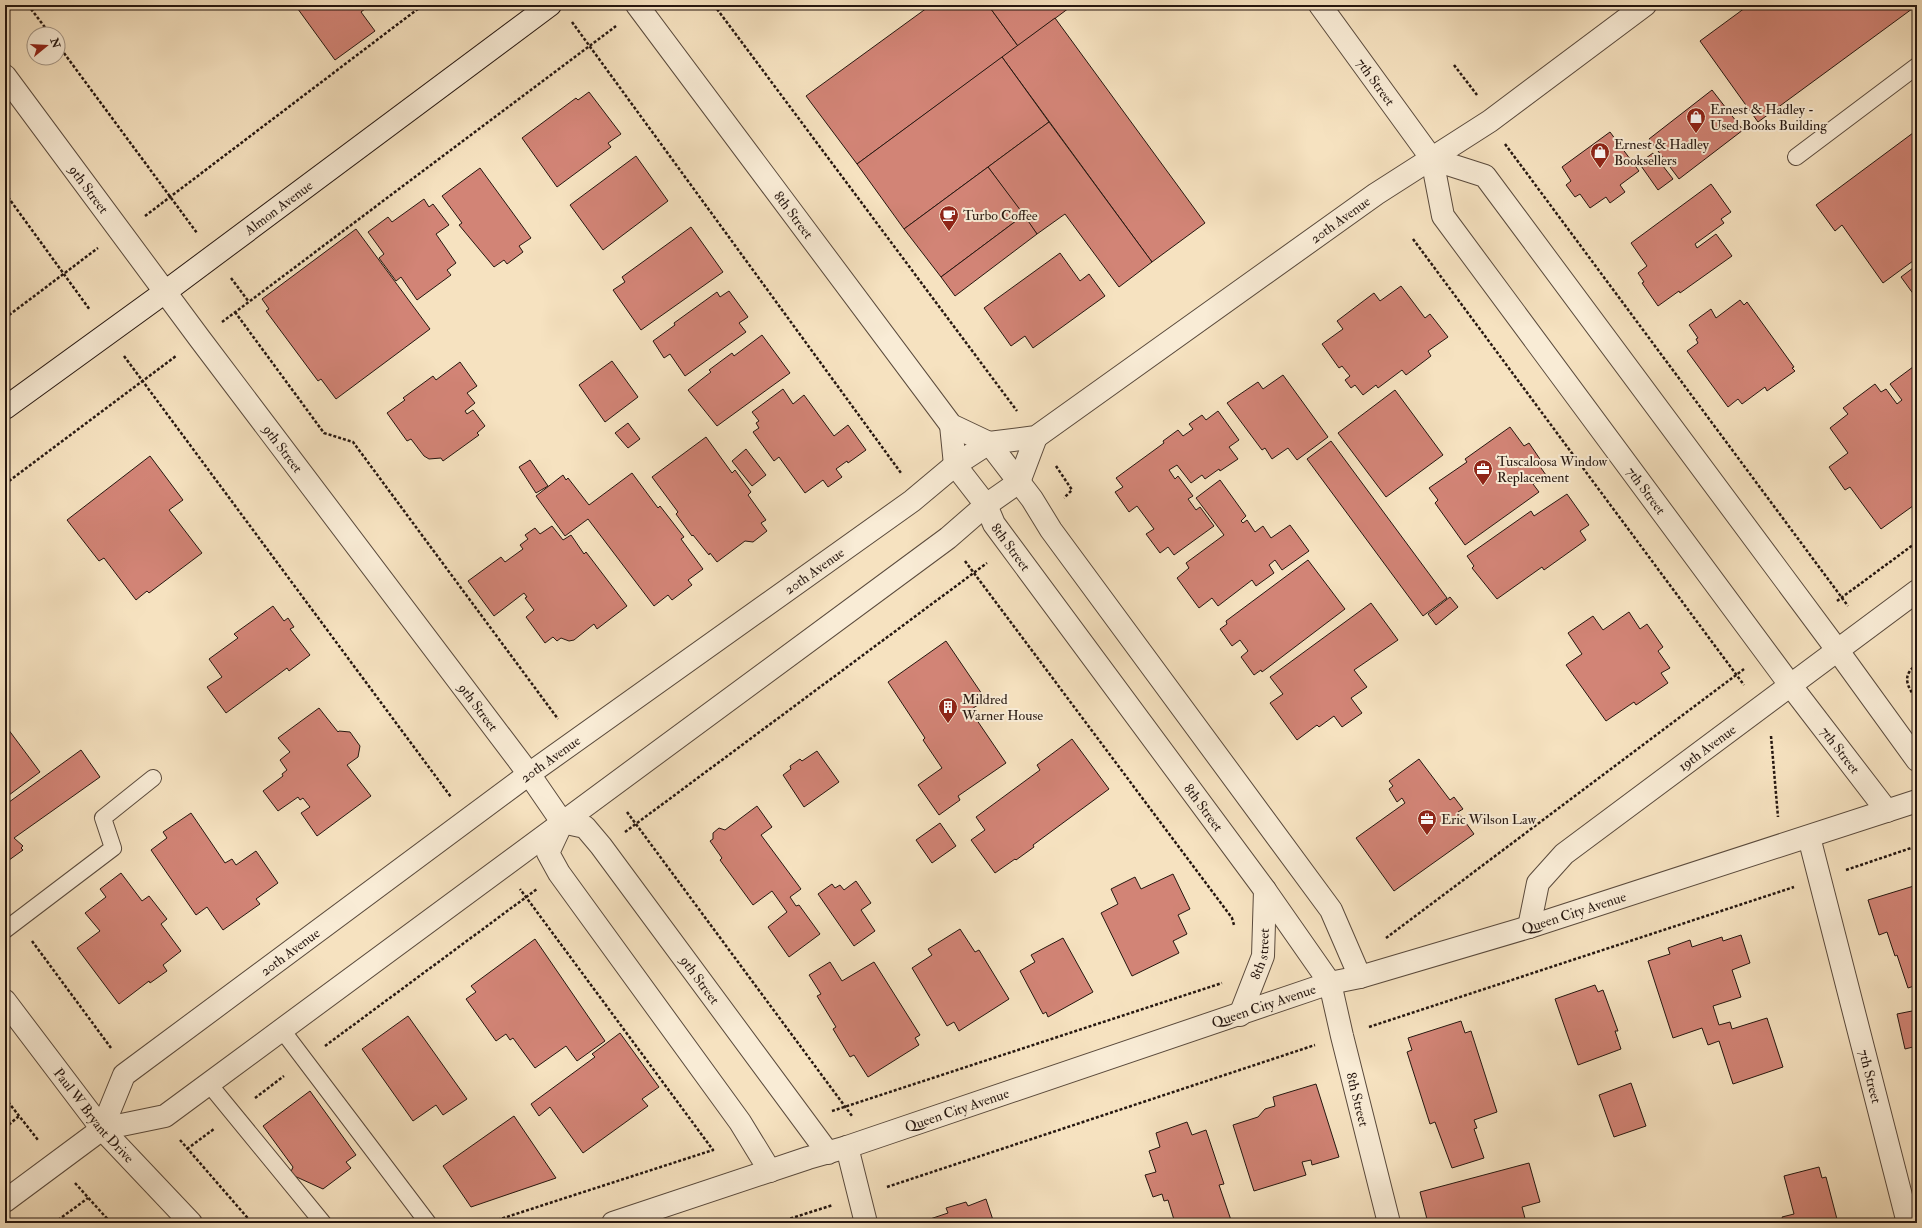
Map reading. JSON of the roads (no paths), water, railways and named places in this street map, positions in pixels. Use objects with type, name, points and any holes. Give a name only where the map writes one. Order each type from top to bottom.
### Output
[{"type":"street","name":"Almon Avenue","points":[[5,408],[165,292],[550,5]]},
{"type":"street","name":"7th Street","points":[[1320,5],[1432,159],[1443,216],[1791,686],[1887,811]]},
{"type":"street","name":"20th Avenue","points":[[102,1129],[124,1075],[529,774],[912,501],[955,465],[989,443],[1036,437],[1372,197],[1490,120],[1645,5]]},
{"type":"street","name":"8th Street","points":[[638,7],[951,425],[989,443],[1020,482],[1060,543],[1331,910],[1360,977]]},
{"type":"street","name":"9th Street","points":[[5,76],[165,292],[529,774],[562,822],[585,827],[601,846],[837,1150],[866,1223]]},
{"type":"street","points":[[1432,159],[1485,176],[1838,651],[1917,760]]},
{"type":"street","points":[[951,425],[955,465]]},
{"type":"street","points":[[5,1201],[102,1129],[165,1116],[948,538],[986,505],[1020,482],[1036,437]]},
{"type":"street","name":"8th Street","points":[[955,465],[986,505],[994,524],[1265,890],[1330,983],[1389,1223]]},
{"type":"street","name":"19th Avenue","points":[[1529,927],[1538,884],[1564,854],[1917,591]]},
{"type":"street","name":"Queen City Avenue","points":[[613,1223],[837,1150],[1330,983],[1360,977],[1529,927],[1917,801]]},
{"type":"street","points":[[562,822],[548,853],[559,873],[740,1122],[770,1171]]},
{"type":"street","name":"7th Street","points":[[1809,837],[1908,1223]]},
{"type":"street","name":"8th street","points":[[1240,1014],[1263,956],[1265,890]]},
{"type":"street","name":"Paul W Bryant Drive","points":[[5,1001],[102,1129],[190,1223]]},
{"type":"lane","points":[[1796,157],[1917,66]]},
{"type":"lane","points":[[5,930],[113,848],[102,818],[153,778]]},
{"type":"lane","points":[[282,1030],[428,1223]]},
{"type":"lane","points":[[209,1084],[323,1223]]},
{"type":"place","name":"Ernest & Hadley - Used Books Building","points":[[1696,134]]},
{"type":"place","name":"Ernest & Hadley Booksellers","points":[[1600,169]]},
{"type":"place","name":"Turbo Coffee","points":[[949,232]]},
{"type":"place","name":"Tuscaloosa Window Replacement","points":[[1483,486]]},
{"type":"place","name":"Mildred Warner House","points":[[948,724]]},
{"type":"place","name":"Eric Wilson Law","points":[[1427,836]]}]
